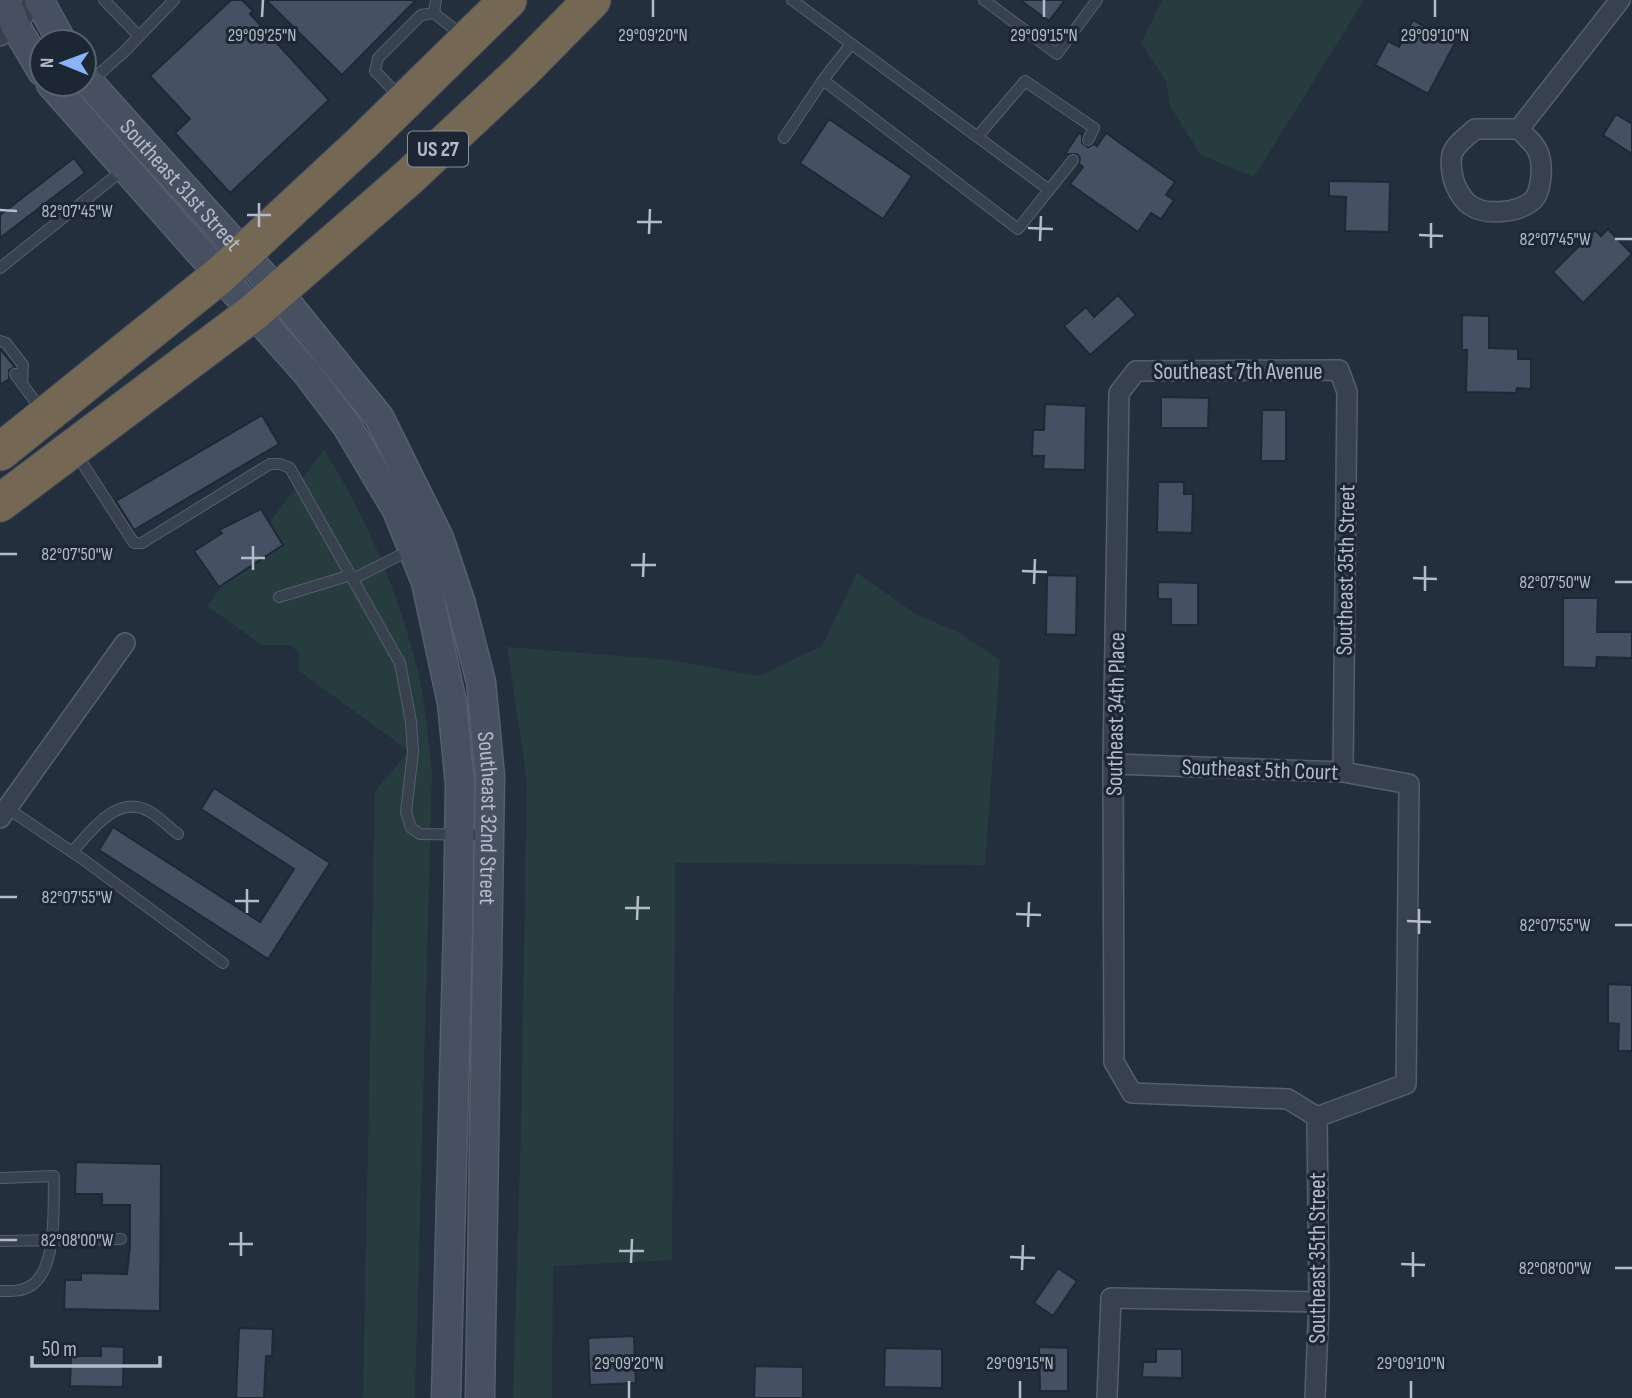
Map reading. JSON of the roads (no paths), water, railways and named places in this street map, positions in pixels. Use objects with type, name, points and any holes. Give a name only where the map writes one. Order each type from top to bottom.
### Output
[{"type":"highway","name":"US 27","points":[[0,452],[232,265],[405,102],[508,0]]},
{"type":"highway","name":"US 27","points":[[0,503],[266,302],[408,178],[522,71],[592,0]]},
{"type":"main road","points":[[6,0],[8,31],[28,55]]},
{"type":"main road","points":[[36,0],[53,28]]},
{"type":"main road","name":"Southeast 31st Street","points":[[98,94],[232,265],[266,302]]},
{"type":"main road","name":"Southeast 31st Street","points":[[63,98],[125,168],[232,265]]},
{"type":"main road","name":"Southeast 32nd Street","points":[[266,302],[307,373],[347,426],[397,510],[426,582],[452,703],[460,784],[446,1398]]},
{"type":"main road","name":"Southeast 32nd Street","points":[[266,302],[379,417],[439,538],[461,604],[481,682],[490,776],[480,1398]]},
{"type":"street","points":[[8,31],[36,0]]},
{"type":"street","points":[[1518,129],[1620,0]]},
{"type":"street","points":[[1475,128],[1518,129],[1535,146],[1542,164],[1540,188],[1533,200],[1514,209],[1497,211],[1482,210],[1469,205],[1454,185],[1449,159],[1454,147],[1475,128]]},
{"type":"street","name":"Southeast 7th Avenue","points":[[1136,371],[1339,370]]},
{"type":"street","name":"Southeast 35th Street","points":[[1339,370],[1347,392],[1343,772]]},
{"type":"street","name":"Southeast 34th Place","points":[[1136,371],[1119,393],[1113,764],[1114,1062],[1132,1093],[1288,1099],[1317,1117]]},
{"type":"street","points":[[4,813],[125,642]]},
{"type":"street","name":"Southeast 5th Court","points":[[1113,764],[1343,772],[1409,785],[1406,1084],[1317,1117]]},
{"type":"street","name":"Southeast 35th Street","points":[[1315,1398],[1319,1302],[1317,1117]]},
{"type":"street","points":[[1107,1398],[1111,1298],[1319,1302]]},
{"type":"lane","points":[[104,0],[139,36]]},
{"type":"lane","points":[[98,71],[139,36],[174,0]]},
{"type":"lane","points":[[434,13],[436,0]]},
{"type":"lane","points":[[792,0],[1048,189]]},
{"type":"lane","points":[[984,0],[1057,54],[1097,0]]},
{"type":"lane","points":[[405,102],[375,71],[378,58],[421,15],[434,13],[469,40]]},
{"type":"lane","points":[[784,138],[851,44]]},
{"type":"lane","points":[[823,80],[1018,229],[1073,160]]},
{"type":"lane","points":[[977,137],[1025,81],[1094,128],[1088,139]]},
{"type":"lane","points":[[0,268],[125,168]]},
{"type":"lane","points":[[0,341],[6,343],[23,365],[22,384]]},
{"type":"lane","points":[[15,374],[45,414]]},
{"type":"lane","points":[[72,449],[134,543],[142,543],[270,464],[290,468],[400,663],[412,732],[413,752],[406,812],[411,828],[420,834],[489,835]]},
{"type":"lane","points":[[279,597],[352,577],[412,549]]},
{"type":"lane","points":[[72,852],[109,814],[130,806],[150,812],[178,834]]},
{"type":"lane","points":[[4,813],[72,852],[223,963]]},
{"type":"lane","points":[[0,1291],[16,1292],[33,1284],[46,1265],[52,1240],[54,1176],[2,1178]]},
{"type":"lane","points":[[0,1241],[121,1239]]}]
